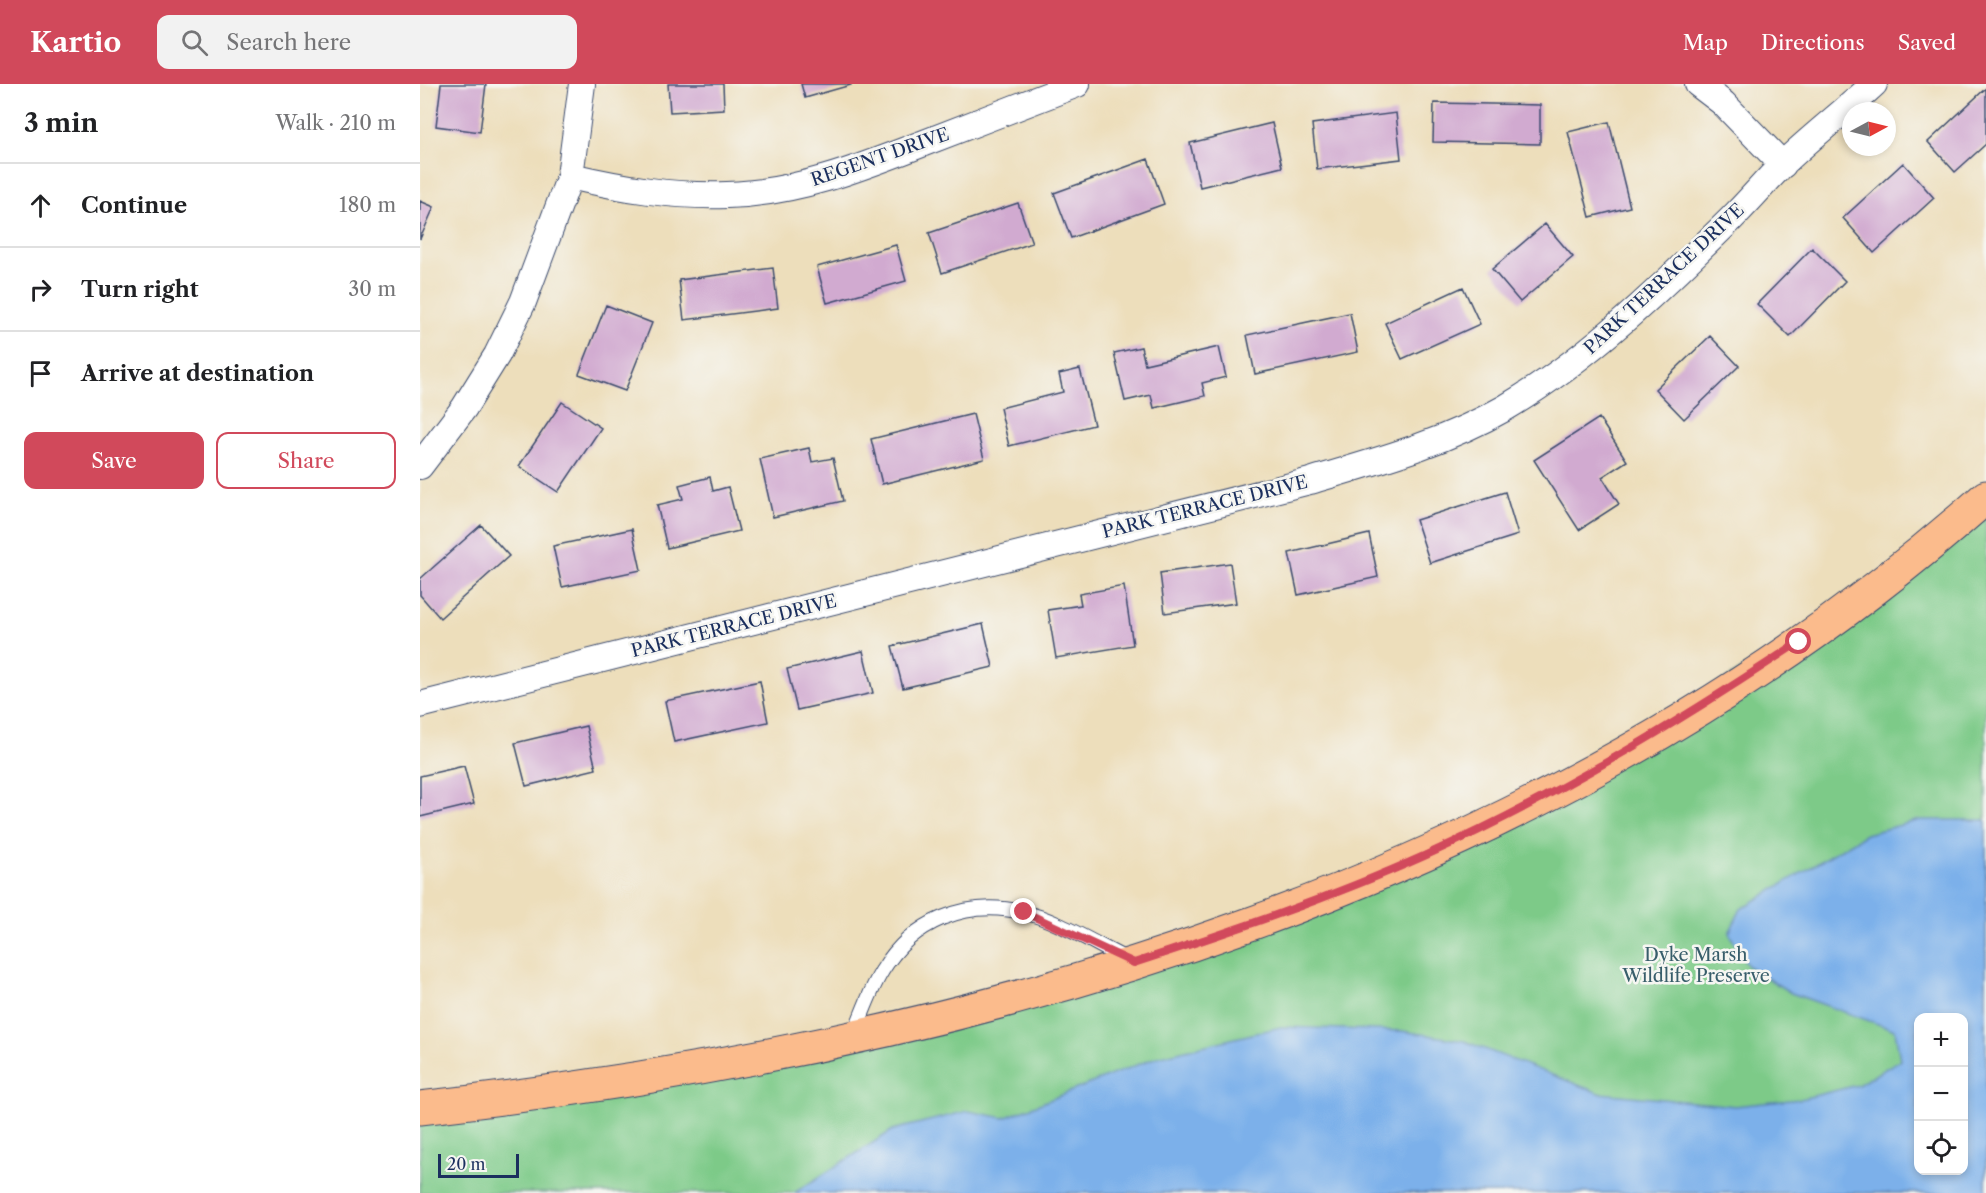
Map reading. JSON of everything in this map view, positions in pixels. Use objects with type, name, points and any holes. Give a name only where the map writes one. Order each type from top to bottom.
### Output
[{"type":"main road","points":[[420,1108],[553,1094],[652,1078],[922,1024],[1012,1000],[1244,927],[1425,856],[1605,763],[1711,700],[1799,642],[1882,582],[1986,497]]},
{"type":"street","points":[[420,466],[464,408],[497,355],[540,261],[570,176],[582,84]]},
{"type":"street","name":"REGENT DRIVE","points":[[570,176],[625,188],[680,195],[729,195],[781,189],[856,170],[1077,84]]},
{"type":"street","points":[[1698,84],[1723,103],[1783,165]]},
{"type":"street","name":"PARK TERRACE DRIVE","points":[[420,705],[1310,481],[1418,448],[1504,408],[1583,355],[1660,288],[1783,165],[1874,84]]},
{"type":"lane","points":[[851,1038],[882,970],[905,942],[922,927],[941,917],[968,909],[994,907],[1024,912],[1134,963]]},
{"type":"green space","name":"Dyke Marsh Wildlife Preserve","points":[[1986,486],[1986,1193],[420,1193],[420,1106],[851,1038],[1134,963],[1510,814],[1882,582]]},
{"type":"water","points":[[1920,820],[1986,820],[1986,1193],[794,1193],[893,1130],[968,1111],[1004,1118],[1157,1057],[1281,1027],[1402,1031],[1464,1041],[1599,1093],[1735,1106],[1801,1099],[1858,1085],[1900,1060],[1895,1030],[1791,993],[1748,966],[1729,933],[1741,909],[1866,834]]},
{"type":"building","points":[[441,84],[486,84],[480,132],[436,126]]},
{"type":"building","points":[[668,84],[723,84],[724,109],[670,112]]},
{"type":"building","points":[[801,84],[851,84],[851,85],[805,98]]},
{"type":"building","points":[[1986,88],[1986,144],[1955,172],[1928,142]]},
{"type":"building","points":[[1434,103],[1540,105],[1540,144],[1433,142]]},
{"type":"building","points":[[1396,113],[1401,159],[1317,169],[1312,124]]},
{"type":"building","points":[[1609,122],[1630,207],[1590,217],[1568,132]]},
{"type":"building","points":[[1272,123],[1282,167],[1200,187],[1190,143]]},
{"type":"building","points":[[1148,159],[1164,204],[1071,238],[1054,193]]},
{"type":"building","points":[[1903,163],[1934,198],[1874,253],[1843,218]]},
{"type":"building","points":[[420,201],[434,207],[420,239]]},
{"type":"building","points":[[1018,203],[1032,243],[942,273],[929,233]]},
{"type":"building","points":[[1545,224],[1573,257],[1520,302],[1492,269]]},
{"type":"building","points":[[896,245],[906,281],[827,303],[817,267]]},
{"type":"building","points":[[1812,248],[1845,281],[1790,337],[1757,304]]},
{"type":"building","points":[[773,268],[778,308],[684,320],[679,280]]},
{"type":"building","points":[[1463,287],[1480,324],[1402,359],[1385,323]]},
{"type":"building","points":[[606,305],[652,323],[625,391],[579,374]]},
{"type":"building","points":[[1350,313],[1358,352],[1255,374],[1247,335]]},
{"type":"building","points":[[1710,336],[1739,366],[1684,419],[1655,389]]},
{"type":"building","points":[[1141,347],[1145,364],[1219,347],[1226,377],[1202,383],[1205,396],[1154,408],[1151,395],[1125,401],[1114,353]]},
{"type":"building","points":[[1080,369],[1094,425],[1009,446],[1000,408],[1063,392],[1059,374]]},
{"type":"building","points":[[562,402],[601,428],[558,492],[519,466]]},
{"type":"building","points":[[973,414],[984,459],[882,484],[871,439]]},
{"type":"building","points":[[1599,418],[1627,461],[1602,477],[1619,504],[1579,530],[1534,460]]},
{"type":"building","points":[[809,448],[812,462],[833,458],[843,501],[773,517],[760,459]]},
{"type":"building","points":[[710,477],[713,491],[728,487],[739,531],[667,548],[657,505],[683,499],[679,485]]},
{"type":"building","points":[[1505,492],[1518,535],[1430,563],[1416,520]]},
{"type":"building","points":[[481,525],[509,556],[440,618],[420,595],[420,579]]},
{"type":"building","points":[[632,529],[641,570],[562,587],[553,546]]},
{"type":"building","points":[[1369,534],[1378,577],[1298,595],[1289,553]]},
{"type":"building","points":[[1230,563],[1236,603],[1165,613],[1160,573]]},
{"type":"building","points":[[1124,586],[1133,645],[1056,658],[1048,610],[1081,605],[1079,594]]},
{"type":"building","points":[[983,624],[993,667],[903,688],[892,646]]},
{"type":"building","points":[[863,651],[873,693],[797,710],[787,669]]},
{"type":"building","points":[[760,681],[768,722],[674,742],[665,701]]},
{"type":"building","points":[[586,726],[596,769],[526,786],[515,743]]},
{"type":"building","points":[[464,766],[474,804],[420,817],[420,776]]},
{"type":"route","points":[[1024,912],[1134,963],[1244,927],[1324,898],[1425,856],[1510,814],[1605,763],[1711,700],[1799,642]]}]
